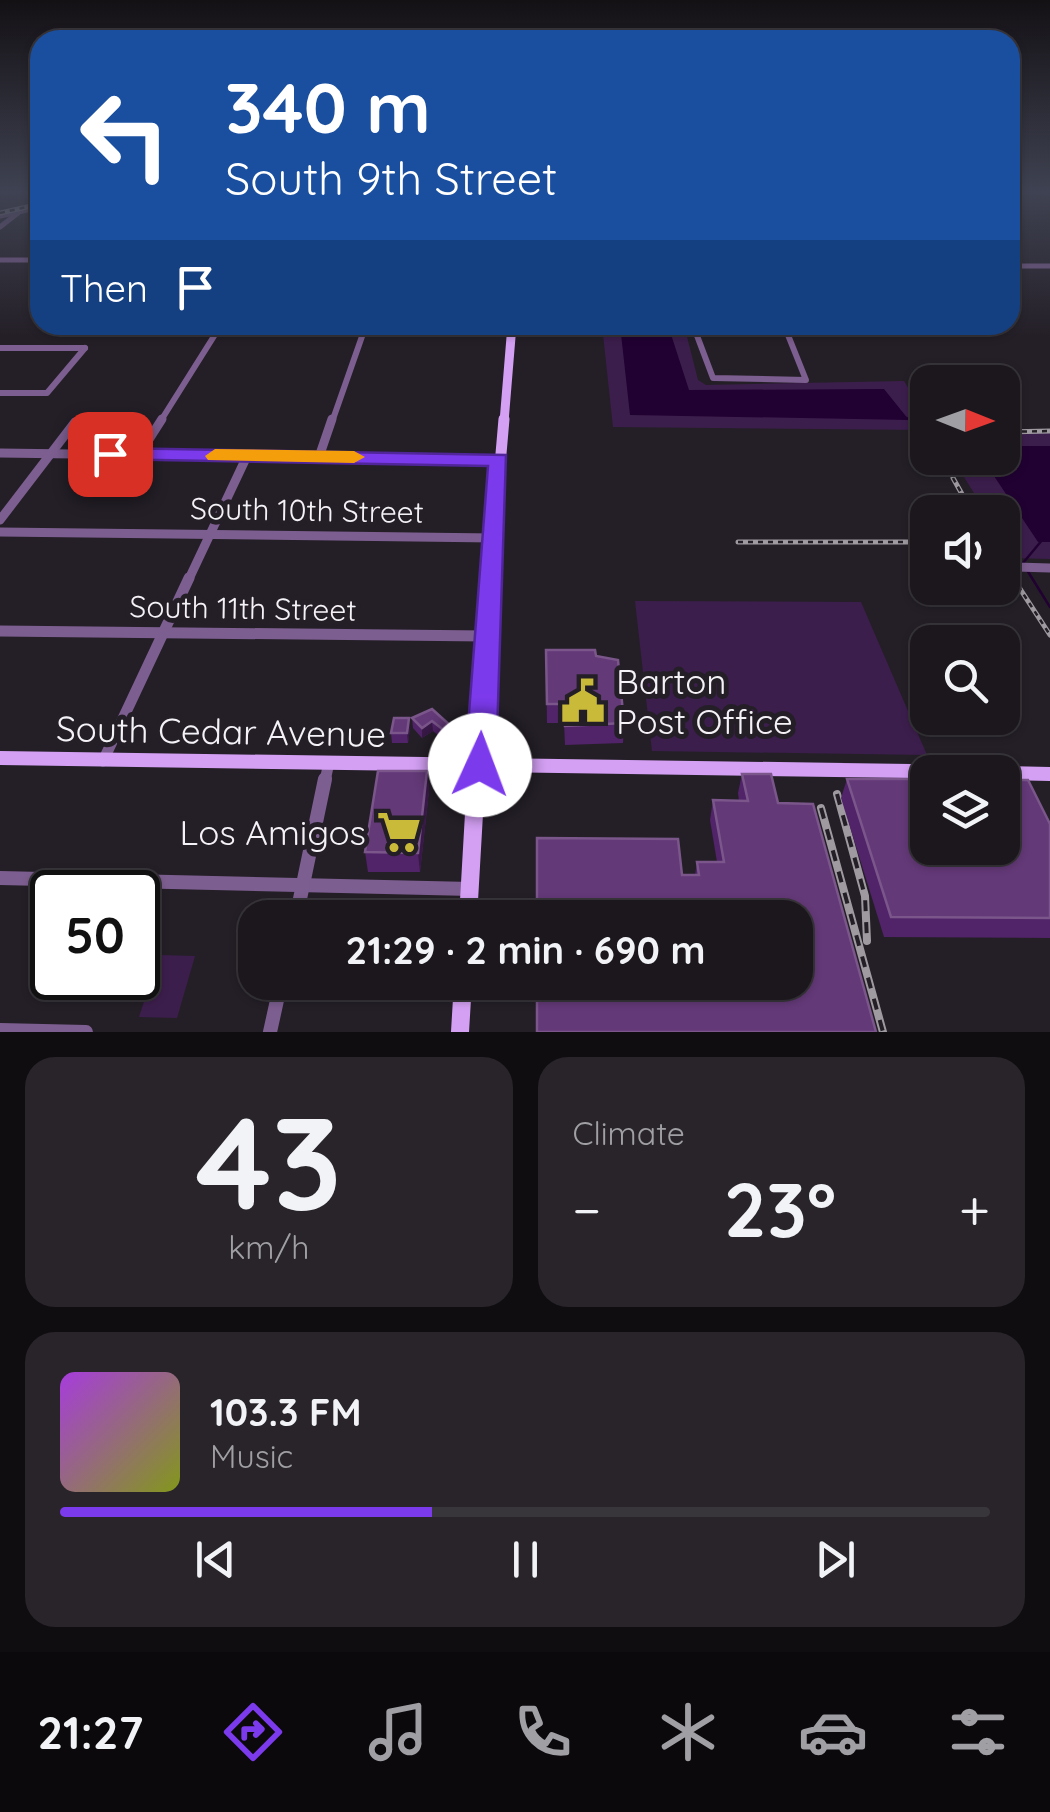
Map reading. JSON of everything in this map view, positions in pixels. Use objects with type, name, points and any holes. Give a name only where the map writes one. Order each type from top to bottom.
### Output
[{"type":"main road","points":[[469,900],[485,636],[511,335]]},
{"type":"main road","name":"South Cedar Avenue","points":[[0,758],[910,771]]},
{"type":"main road","points":[[1020,773],[1050,774]]},
{"type":"main road","points":[[460,1032],[463,1000]]},
{"type":"street","points":[[0,260],[30,260]]},
{"type":"street","points":[[1020,266],[1050,266]]},
{"type":"street","points":[[139,455],[215,335]]},
{"type":"street","points":[[319,457],[362,335]]},
{"type":"street","points":[[697,335],[713,378],[803,380],[807,375],[789,335]]},
{"type":"street","points":[[0,348],[86,348],[47,393],[0,393]]},
{"type":"street","points":[[0,520],[76,422]]},
{"type":"street","points":[[0,452],[499,460]]},
{"type":"street","points":[[103,760],[247,456]]},
{"type":"street","name":"South 10th Street","points":[[0,532],[494,538]]},
{"type":"street","points":[[1020,567],[1050,568]]},
{"type":"street","name":"South 11th Street","points":[[0,631],[485,636]]},
{"type":"street","points":[[300,900],[330,762]]},
{"type":"street","points":[[0,878],[470,888]]},
{"type":"street","points":[[270,1032],[277,1000]]},
{"type":"street","points":[[0,1030],[86,1032]]},
{"type":"shaded area","points":[[603,335],[687,335],[698,380],[706,385],[904,381],[910,391],[910,430],[613,427]]},
{"type":"shaded area","points":[[621,335],[671,335],[689,390],[884,389],[909,420],[630,415]]},
{"type":"shaded area","points":[[1020,431],[1050,431],[1050,559],[1020,558],[1020,495],[975,495],[963,475],[1020,475]]},
{"type":"shaded area","points":[[1020,446],[1050,446],[1050,542],[1038,542],[1020,515],[1020,495],[1007,495],[993,475],[1020,475]]},
{"type":"shaded area","points":[[635,601],[861,602],[910,716],[910,735],[918,735],[927,755],[652,751]]},
{"type":"shaded area","points":[[160,955],[195,956],[177,1018],[139,1017],[144,1000],[160,1000]]},
{"type":"building","name":"Barton Post Office","points":[[546,650],[595,650],[596,656],[618,660],[624,723],[565,726],[565,704],[547,704]]},
{"type":"building","points":[[432,709],[452,727],[446,732],[432,721],[422,728],[412,718]]},
{"type":"building","points":[[394,718],[409,718],[407,733],[391,733]]},
{"type":"building","name":"Los Amigos","points":[[378,771],[427,771],[418,853],[365,852]]},
{"type":"building","points":[[742,774],[771,774],[778,803],[813,804],[876,1032],[537,1032],[537,1000],[813,1000],[813,900],[537,900],[537,838],[678,839],[682,875],[699,875],[697,862],[724,862],[713,800],[748,801]]},
{"type":"building","points":[[847,779],[910,779],[910,865],[1020,865],[1020,780],[1028,780],[1050,824],[1050,918],[891,917]]},
{"type":"waterway","points":[[906,418],[910,420]]},
{"type":"waterway","points":[[1023,563],[1043,539]]},
{"type":"waterway","points":[[1027,570],[1050,607]]},
{"type":"railway","points":[[1020,432],[1050,431]]},
{"type":"railway","points":[[953,475],[962,495]]},
{"type":"railway","points":[[738,542],[910,542]]},
{"type":"railway","points":[[1020,589],[1050,635]]},
{"type":"railway","points":[[837,794],[865,896],[867,941]]},
{"type":"railway","points":[[821,808],[883,1032]]},
{"type":"slow traffic","points":[[215,456],[354,457]]},
{"type":"place","name":"Barton Post Office","points":[[583,701]]},
{"type":"place","name":"Los Amigos","points":[[399,832]]},
{"type":"route","points":[[110,454],[499,460],[485,636],[480,765]]}]
